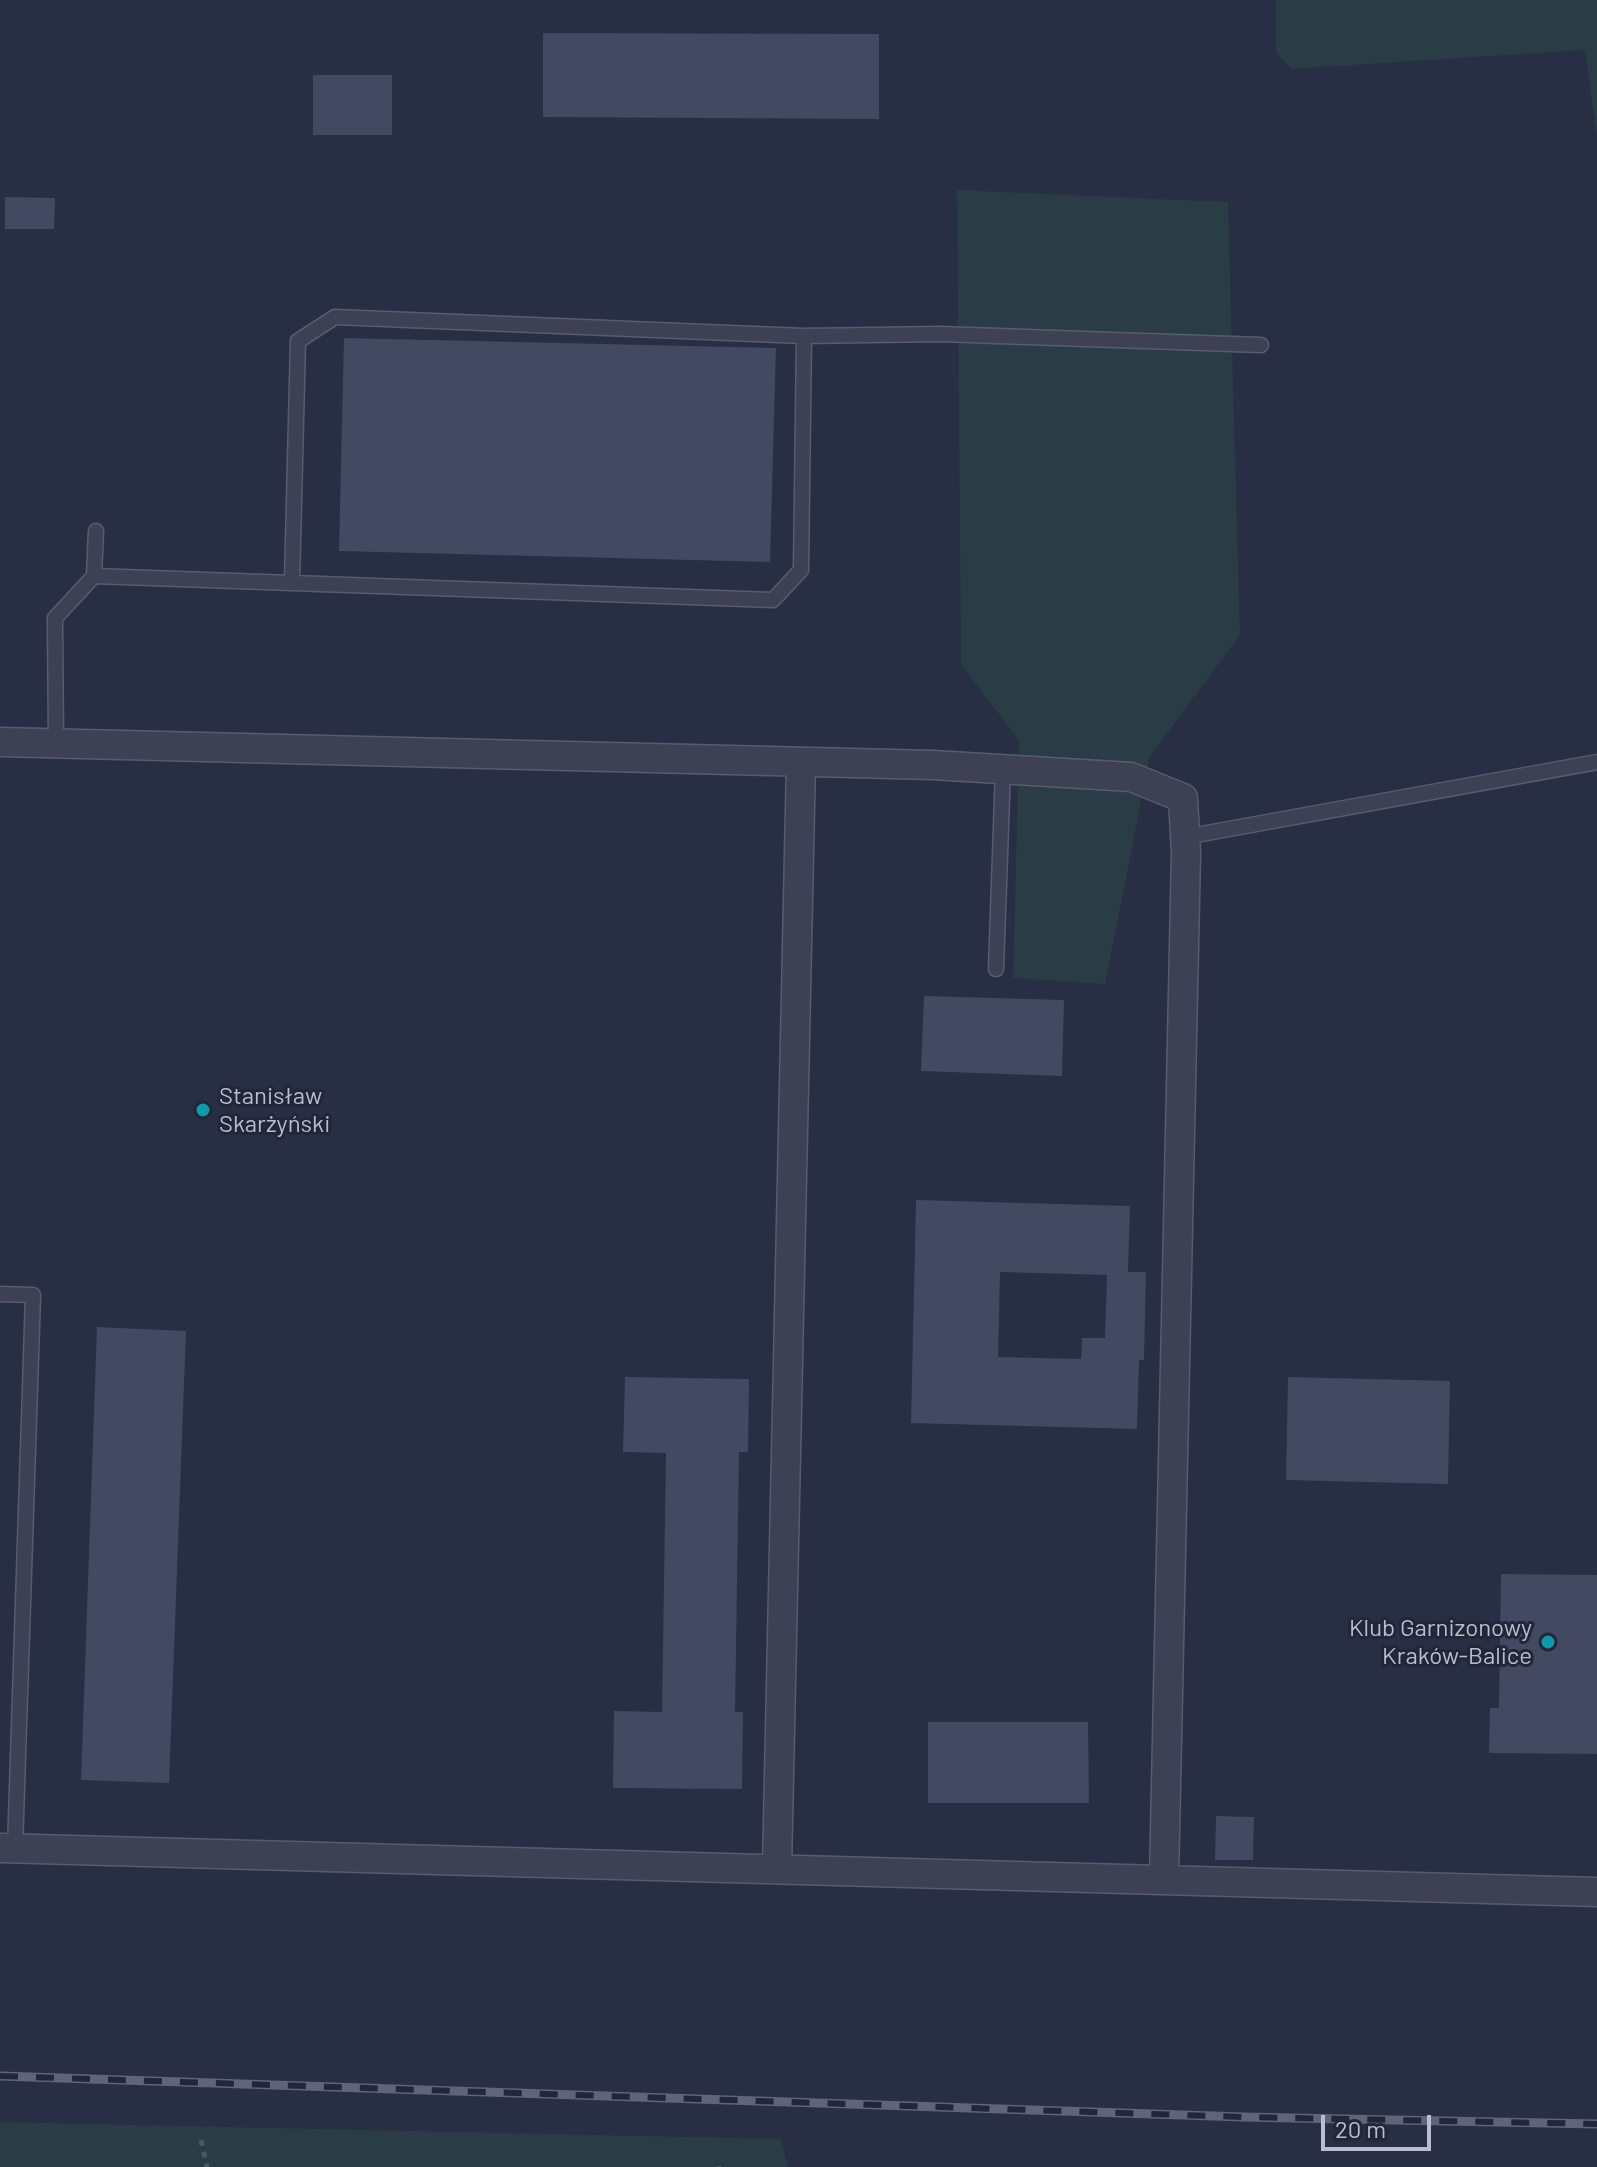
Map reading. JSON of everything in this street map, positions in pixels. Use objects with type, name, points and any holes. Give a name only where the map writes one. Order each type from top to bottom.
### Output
[{"type":"street","points":[[0,742],[1003,769],[1131,777],[1183,798],[1185,837],[1164,1879]]},
{"type":"street","points":[[777,1868],[801,762]]},
{"type":"street","points":[[7,1848],[1597,1892]]},
{"type":"lane","points":[[292,582],[298,341],[335,317],[804,336],[939,334],[1261,345]]},
{"type":"lane","points":[[94,576],[773,600],[801,570],[804,336]]},
{"type":"lane","points":[[56,743],[55,618],[94,576],[96,531]]},
{"type":"lane","points":[[1185,837],[1597,762]]},
{"type":"lane","points":[[996,969],[1003,769]]},
{"type":"lane","points":[[0,1294],[33,1295],[7,1848]]},
{"type":"path","points":[[201,2140],[207,2167]]},
{"type":"shaded area","points":[[1276,0],[1597,0],[1597,139],[1585,50],[1291,69],[1276,52]]},
{"type":"shaded area","points":[[957,190],[1228,202],[1240,635],[1150,756],[1105,984],[1013,978],[1019,740],[961,665]]},
{"type":"shaded area","points":[[0,2122],[781,2139],[788,2167],[0,2167]]},
{"type":"building","points":[[543,33],[879,34],[879,119],[543,117]]},
{"type":"building","points":[[313,75],[392,75],[392,135],[313,135]]},
{"type":"building","points":[[5,197],[55,198],[54,229],[5,229]]},
{"type":"building","points":[[344,338],[776,348],[770,562],[339,551]]},
{"type":"building","points":[[924,996],[1064,1000],[1062,1076],[921,1071]]},
{"type":"building","points":[[916,1200],[1130,1206],[1128,1272],[1146,1272],[1144,1360],[1139,1360],[1137,1429],[911,1423]],"holes":[[[1000,1272],[1107,1275],[1105,1338],[1082,1338],[1081,1359],[998,1357]]]},
{"type":"building","points":[[97,1327],[186,1331],[169,1783],[81,1780]]},
{"type":"building","points":[[625,1377],[749,1379],[748,1452],[739,1452],[735,1712],[743,1712],[742,1789],[613,1788],[614,1711],[662,1712],[666,1453],[623,1452]]},
{"type":"building","points":[[1288,1377],[1450,1381],[1448,1484],[1286,1480]]},
{"type":"building","name":"Klub Garnizonowy Kraków-Balice","points":[[1501,1574],[1597,1575],[1597,1754],[1489,1753],[1490,1708],[1499,1708]]},
{"type":"building","points":[[928,1722],[1088,1722],[1089,1803],[928,1803]]},
{"type":"building","points":[[1216,1816],[1254,1817],[1253,1860],[1215,1860]]},
{"type":"railway","points":[[0,2076],[1243,2117],[1597,2124]]},
{"type":"place","name":"Stanisław Skarżyński","points":[[203,1110]]},
{"type":"place","name":"Klub Garnizonowy Kraków-Balice","points":[[1548,1642]]}]
